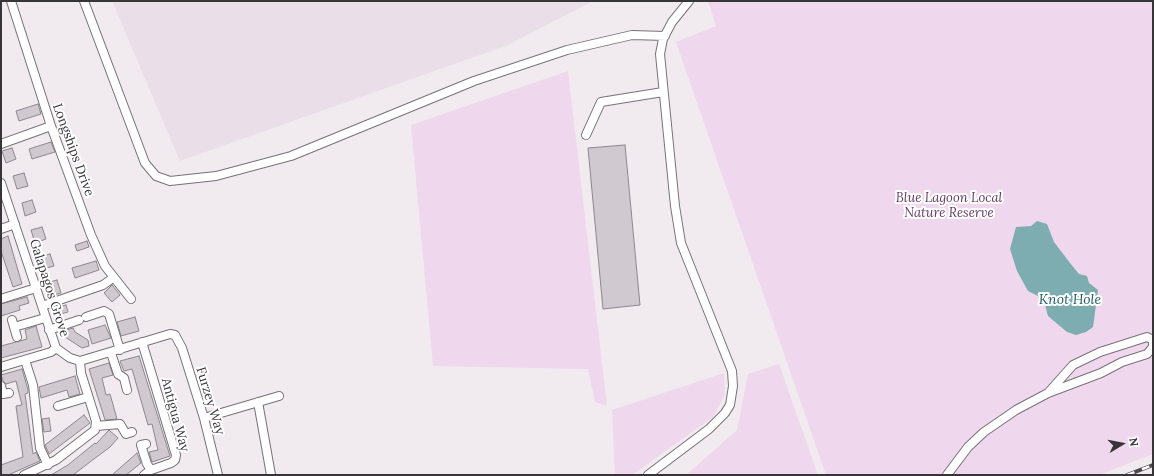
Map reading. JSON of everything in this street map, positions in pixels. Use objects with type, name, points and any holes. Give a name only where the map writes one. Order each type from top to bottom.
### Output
[{"type":"street","name":"Longships Drive","points":[[11,1],[51,126],[91,235],[105,266],[131,299]]},
{"type":"street","points":[[84,1],[145,163],[156,176],[170,181],[216,176],[291,156],[474,81],[567,50],[632,35],[665,36]]},
{"type":"street","points":[[648,475],[710,429],[725,413],[730,405],[733,386],[732,370],[681,243],[663,92],[660,54],[665,36],[672,22],[689,1]]},
{"type":"street","points":[[586,135],[601,102],[663,92]]},
{"type":"street","points":[[1,144],[51,126]]},
{"type":"street","name":"Galapagos Grove","points":[[1,183],[56,348],[66,356],[80,361]]},
{"type":"street","points":[[1,229],[15,224]]},
{"type":"street","points":[[42,306],[103,285],[113,278]]},
{"type":"street","points":[[1,299],[36,288]]},
{"type":"street","points":[[49,330],[104,311],[109,314],[120,350]]},
{"type":"street","points":[[17,337],[13,324],[46,318]]},
{"type":"street","name":"Furzey Way","points":[[142,342],[170,334],[175,335],[182,348],[204,418],[218,475]]},
{"type":"street","points":[[947,475],[968,447],[984,432],[1016,410],[1048,393],[1101,373],[1122,362],[1147,354],[1153,347],[1153,340],[1147,337],[1100,352],[1074,365],[1048,393]]},
{"type":"street","points":[[96,426],[81,373],[80,361],[111,353],[142,342]]},
{"type":"street","name":"Antigua Way","points":[[142,342],[176,455],[175,460],[171,463],[147,472]]},
{"type":"street","points":[[1,367],[51,352],[56,348]]},
{"type":"street","points":[[111,353],[118,374],[124,378],[128,390]]},
{"type":"street","points":[[25,360],[33,386],[40,448],[48,465]]},
{"type":"street","points":[[1,386],[3,394],[9,393]]},
{"type":"street","points":[[204,418],[279,396]]},
{"type":"street","points":[[58,406],[88,397]]},
{"type":"street","points":[[258,402],[271,475]]},
{"type":"street","points":[[24,475],[48,465],[90,434],[96,426],[120,424],[126,434],[132,432]]},
{"type":"street","points":[[146,444],[141,445],[147,464],[147,472]]},
{"type":"shaded area","points":[[112,1],[593,1],[508,45],[180,161]]},
{"type":"green space","name":"Blue Lagoon Local Nature Reserve","points":[[708,1],[1153,1],[1153,454],[1099,475],[826,475],[676,42],[716,26]]},
{"type":"green space","points":[[568,71],[607,406],[595,402],[588,369],[433,366],[411,125]]},
{"type":"green space","points":[[779,364],[818,475],[686,475],[737,430],[748,374]]},
{"type":"green space","points":[[724,373],[725,395],[713,417],[632,475],[615,475],[612,410]]},
{"type":"water","name":"Knot Hole","points":[[1037,221],[1047,224],[1054,242],[1070,263],[1079,274],[1087,276],[1089,283],[1098,290],[1093,327],[1086,332],[1076,335],[1067,332],[1048,316],[1044,301],[1028,291],[1017,271],[1010,249],[1016,227],[1031,226]]},
{"type":"building","points":[[38,104],[41,114],[19,121],[16,111]]},
{"type":"building","points":[[51,142],[55,152],[32,159],[29,149]]},
{"type":"building","points":[[625,145],[640,305],[603,309],[588,148]]},
{"type":"building","points":[[12,148],[16,159],[6,163],[2,151]]},
{"type":"building","points":[[24,173],[28,186],[17,189],[13,176]]},
{"type":"building","points":[[32,200],[36,212],[25,216],[22,203]]},
{"type":"building","points":[[42,227],[46,239],[35,243],[31,230]]},
{"type":"building","points":[[8,236],[22,284],[13,287],[1,251],[1,239]]},
{"type":"building","points":[[87,241],[89,247],[77,251],[75,245]]},
{"type":"building","points":[[50,254],[54,266],[43,269],[39,257]]},
{"type":"building","points":[[96,261],[99,270],[75,278],[72,268]]},
{"type":"building","points":[[57,280],[61,293],[50,296],[47,283]]},
{"type":"building","points":[[112,285],[120,295],[112,302],[104,293]]},
{"type":"building","points":[[27,297],[29,303],[19,306],[20,310],[1,316],[1,304]]},
{"type":"building","points":[[66,305],[68,312],[57,315],[55,308]]},
{"type":"building","points":[[135,317],[139,331],[121,336],[117,322]]},
{"type":"building","points":[[105,325],[111,338],[92,344],[88,330]]},
{"type":"building","points":[[36,326],[42,347],[1,358],[1,346],[27,339],[25,330]]},
{"type":"building","points":[[73,328],[75,332],[88,340],[89,346],[82,348],[65,337],[63,331]]},
{"type":"building","points":[[139,356],[170,456],[152,462],[149,452],[158,450],[152,424],[148,425],[132,369],[124,371],[120,361]]},
{"type":"building","points":[[109,363],[113,375],[102,378],[106,395],[110,394],[117,419],[105,420],[89,369]]},
{"type":"building","points":[[22,369],[28,390],[28,393],[25,394],[33,454],[36,452],[40,461],[8,475],[1,475],[1,465],[23,457],[16,406],[22,405],[16,381],[6,384],[1,375]]},
{"type":"building","points":[[75,376],[80,394],[69,397],[67,390],[41,398],[39,387]]},
{"type":"building","points":[[84,415],[90,423],[49,454],[45,445]]},
{"type":"building","points":[[49,418],[51,431],[44,432],[42,419]]},
{"type":"building","points":[[109,430],[118,438],[110,447],[73,475],[51,475],[68,465],[95,443],[96,444]]},
{"type":"building","points":[[137,453],[141,463],[126,475],[112,475]]},
{"type":"railway","points":[[1127,475],[1153,465]]}]
